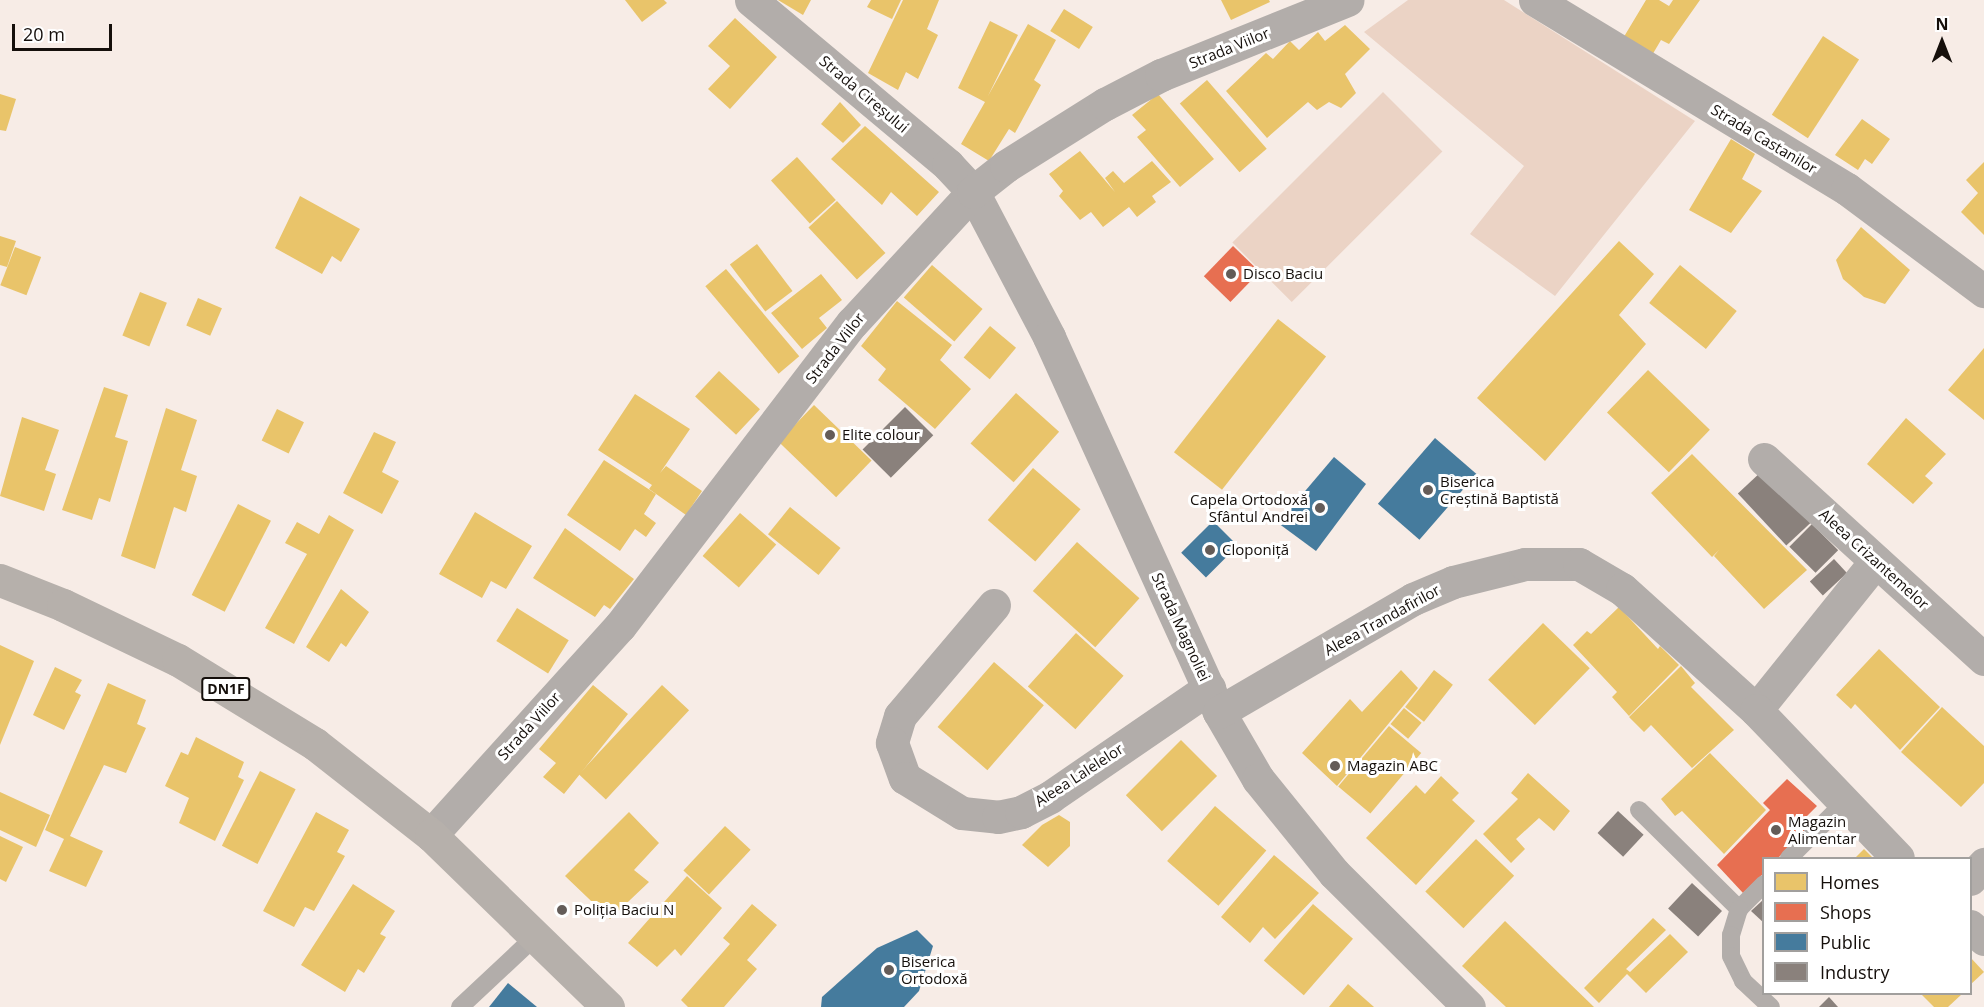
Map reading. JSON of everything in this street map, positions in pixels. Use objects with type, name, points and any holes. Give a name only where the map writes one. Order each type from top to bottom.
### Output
[{"type":"main road","name":"DN1F","points":[[0,580],[122,632],[205,677],[315,744],[431,835],[608,1007]]},
{"type":"street","name":"Strada Cireșului","points":[[751,0],[948,165],[973,192]]},
{"type":"street","name":"Strada Viilor","points":[[431,835],[620,626],[852,323],[973,192],[1006,166],[1105,104],[1161,75],[1348,0]]},
{"type":"street","name":"Strada Castanilor","points":[[1535,0],[1855,195],[1984,291]]},
{"type":"street","name":"Strada Magnoliei","points":[[973,192],[1048,337],[1214,700],[1258,778],[1295,829],[1469,1007]]},
{"type":"street","name":"Aleea Crizantemelor","points":[[1764,459],[1984,660]]},
{"type":"street","points":[[1756,710],[1876,561]]},
{"type":"street","name":"Aleea Trandafirilor","points":[[1214,700],[1433,590],[1493,570],[1525,564],[1563,562],[1596,572],[1622,589],[1756,710],[1897,857]]},
{"type":"street","name":"Aleea Lalelelor","points":[[994,605],[900,716],[892,742],[905,778],[962,813],[998,817],[1021,812],[1214,700]]},
{"type":"street","points":[[1972,878],[1984,864]]},
{"type":"street","points":[[1972,927],[1984,939]]},
{"type":"lane","points":[[1790,857],[1844,803]]},
{"type":"lane","points":[[1639,810],[1739,909]]},
{"type":"lane","points":[[1762,886],[1739,909],[1731,935],[1731,956],[1743,981],[1771,1007]]},
{"type":"lane","points":[[460,1007],[536,936]]},
{"type":"shaded area","points":[[1408,0],[1504,0],[1695,121],[1555,296],[1470,234],[1524,166],[1364,32]]},
{"type":"shaded area","points":[[1383,92],[1442,151],[1292,302],[1232,243]]},
{"type":"building: Homes","points":[[625,0],[664,0],[667,3],[642,22]]},
{"type":"building: Homes","points":[[778,0],[811,0],[803,15]]},
{"type":"building: Homes","points":[[871,0],[901,0],[892,19],[867,7]]},
{"type":"building: Homes","points":[[903,0],[939,0],[927,29],[938,35],[918,79],[906,72],[898,90],[868,73]]},
{"type":"building: Homes","points":[[1221,0],[1269,0],[1270,2],[1231,20]]},
{"type":"building: Homes","points":[[1646,0],[1659,0],[1669,6],[1673,0],[1700,0],[1669,44],[1661,40],[1651,57],[1622,40]]},
{"type":"building: Homes","points":[[1064,9],[1093,27],[1079,49],[1050,31]]},
{"type":"building: Homes","points":[[735,18],[777,57],[730,109],[708,89],[730,66],[708,46]]},
{"type":"building: Homes","points":[[990,21],[1018,35],[988,96],[1028,24],[1056,40],[1034,80],[1041,85],[1015,133],[1009,129],[989,161],[961,144],[985,102],[958,88]]},
{"type":"building: Homes","points":[[1345,25],[1370,49],[1345,74],[1356,93],[1341,108],[1329,102],[1317,110],[1308,102],[1267,138],[1226,91],[1266,53],[1273,59],[1290,41],[1299,50],[1318,32],[1325,41]]},
{"type":"building: Homes","points":[[1823,36],[1859,59],[1808,138],[1772,115]]},
{"type":"building: Homes","points":[[1207,80],[1267,149],[1240,172],[1180,104]]},
{"type":"building: Homes","points":[[0,94],[16,99],[6,131],[0,130]]},
{"type":"building: Homes","points":[[1158,94],[1214,159],[1180,187],[1137,137],[1146,130],[1132,115]]},
{"type":"building: Homes","points":[[840,102],[861,125],[843,143],[821,124]]},
{"type":"building: Homes","points":[[1862,119],[1890,139],[1872,164],[1865,159],[1858,170],[1835,155]]},
{"type":"building: Homes","points":[[865,126],[939,192],[917,216],[891,192],[882,205],[831,159]]},
{"type":"building: Homes","points":[[1731,139],[1755,154],[1742,179],[1762,191],[1731,233],[1689,210]]},
{"type":"building: Homes","points":[[1080,151],[1115,192],[1105,178],[1113,171],[1124,183],[1152,161],[1171,182],[1152,196],[1156,202],[1137,217],[1129,207],[1103,227],[1091,212],[1080,220],[1059,196],[1063,191],[1049,174]]},
{"type":"building: Homes","points":[[797,157],[836,200],[810,224],[771,180]]},
{"type":"building: Homes","points":[[1984,162],[1984,235],[1961,212],[1978,193],[1966,180]]},
{"type":"building: Homes","points":[[300,196],[360,229],[341,262],[332,256],[322,274],[275,248]]},
{"type":"building: Homes","points":[[837,201],[885,253],[857,280],[808,228]]},
{"type":"building: Homes","points":[[1861,227],[1910,270],[1885,304],[1864,297],[1843,279],[1836,260]]},
{"type":"building: Homes","points":[[0,236],[16,241],[7,267],[0,265]]},
{"type":"building: Homes","points":[[1619,241],[1654,274],[1619,315],[1646,344],[1545,461],[1477,398]]},
{"type":"building: Homes","points":[[757,244],[793,291],[765,312],[730,264]]},
{"type":"building: Homes","points":[[15,247],[41,257],[26,295],[0,285]]},
{"type":"building: Homes","points":[[932,265],[983,309],[954,341],[904,297]]},
{"type":"building: Homes","points":[[1680,265],[1737,311],[1706,349],[1649,303]]},
{"type":"building: Homes","points":[[726,269],[799,356],[779,374],[705,286]]},
{"type":"building: Homes","points":[[821,274],[842,300],[819,318],[827,328],[802,349],[771,313]]},
{"type":"building: Homes","points":[[140,292],[167,303],[149,346],[122,336]]},
{"type":"building: Homes","points":[[198,298],[222,308],[210,336],[186,326]]},
{"type":"building: Homes","points":[[897,301],[952,345],[940,360],[971,389],[935,429],[878,380],[886,369],[861,346]]},
{"type":"building: Homes","points":[[1278,319],[1326,357],[1222,490],[1174,452]]},
{"type":"building: Homes","points":[[990,326],[1016,348],[990,379],[964,357]]},
{"type":"building: Homes","points":[[1984,348],[1984,420],[1948,390]]},
{"type":"building: Homes","points":[[1648,370],[1710,430],[1669,472],[1607,412]]},
{"type":"building: Homes","points":[[719,371],[760,409],[736,435],[695,397]]},
{"type":"building: Homes","points":[[104,387],[128,395],[115,437],[128,441],[110,502],[99,498],[92,520],[62,510]]},
{"type":"building: Homes","points":[[1016,393],[1059,432],[1014,482],[970,444]]},
{"type":"building: Homes","points":[[635,394],[690,429],[660,473],[666,466],[702,491],[686,515],[649,489],[652,485],[598,450]]},
{"type":"building: Homes","points":[[814,405],[872,461],[836,497],[779,442]]},
{"type":"building: Homes","points":[[166,408],[197,420],[181,470],[197,476],[186,512],[174,507],[155,569],[121,556]]},
{"type":"building: Homes","points":[[277,409],[304,422],[289,454],[262,440]]},
{"type":"building: Homes","points":[[22,417],[59,430],[45,470],[56,474],[44,511],[0,496]]},
{"type":"building: Homes","points":[[1906,418],[1946,454],[1925,476],[1933,483],[1913,504],[1867,464]]},
{"type":"building: Homes","points":[[374,432],[396,442],[382,472],[399,481],[382,514],[343,493]]},
{"type":"building: Homes","points":[[1692,454],[1807,570],[1764,609],[1714,556],[1719,550],[1712,557],[1651,493]]},
{"type":"building: Homes","points":[[604,460],[656,494],[644,514],[656,523],[646,537],[635,529],[620,551],[567,515]]},
{"type":"building: Homes","points":[[1033,468],[1081,509],[1035,561],[988,520]]},
{"type":"building: Homes","points":[[238,504],[271,521],[225,612],[192,595]]},
{"type":"building: Homes","points":[[790,507],[841,548],[818,575],[768,534]]},
{"type":"building: Homes","points":[[475,512],[532,546],[506,589],[491,581],[482,598],[439,574]]},
{"type":"building: Homes","points":[[740,513],[776,544],[739,588],[703,556]]},
{"type":"building: Homes","points":[[329,515],[354,530],[294,644],[265,628],[307,554],[285,543],[297,522],[319,534]]},
{"type":"building: Homes","points":[[565,528],[634,579],[610,609],[604,605],[595,617],[533,578]]},
{"type":"building: Homes","points":[[1077,542],[1139,598],[1095,647],[1033,591]]},
{"type":"building: Homes","points":[[341,589],[369,612],[346,647],[341,643],[329,662],[306,647]]},
{"type":"building: Homes","points":[[1619,607],[1658,649],[1660,646],[1679,665],[1629,716],[1612,697],[1617,692],[1573,645],[1587,631],[1591,634]]},
{"type":"building: Homes","points":[[517,608],[569,640],[548,673],[496,641]]},
{"type":"building: Homes","points":[[1543,623],[1590,668],[1535,725],[1488,680]]},
{"type":"building: Homes","points":[[1076,633],[1124,676],[1075,729],[1028,687]]},
{"type":"building: Homes","points":[[0,645],[34,661],[0,745]]},
{"type":"building: Homes","points":[[1879,649],[1940,707],[1900,750],[1855,704],[1851,709],[1836,695]]},
{"type":"building: Homes","points":[[994,662],[1044,705],[987,770],[938,727]]},
{"type":"building: Homes","points":[[1681,666],[1695,683],[1691,687],[1734,730],[1692,768],[1651,725],[1644,732],[1629,717]]},
{"type":"building: Homes","points":[[55,667],[82,680],[75,692],[81,695],[64,730],[33,715]]},
{"type":"building: Homes","points":[[1401,670],[1418,688],[1337,786],[1302,753],[1350,699],[1362,712]]},
{"type":"building: Homes","points":[[1434,670],[1453,685],[1424,722],[1405,707]]},
{"type":"building: Homes","points":[[108,683],[146,700],[137,724],[146,728],[126,773],[104,765],[70,836],[103,851],[86,887],[49,871],[64,839],[45,830]]},
{"type":"building: Homes","points":[[593,685],[628,714],[564,794],[543,777],[556,763],[539,749]]},
{"type":"building: Homes","points":[[662,685],[689,710],[606,799],[579,774]]},
{"type":"building: Homes","points":[[1942,707],[1984,746],[1984,783],[1961,807],[1901,752]]},
{"type":"building: Homes","points":[[1404,708],[1422,723],[1408,739],[1391,724]]},
{"type":"building: Homes","points":[[1389,726],[1421,753],[1370,814],[1338,787]]},
{"type":"building: Homes","points":[[196,737],[244,762],[238,777],[244,780],[215,841],[179,823],[189,798],[165,786],[181,752],[188,755]]},
{"type":"building: Homes","points":[[1181,740],[1217,776],[1162,831],[1126,795]]},
{"type":"building: Homes","points":[[1710,753],[1766,810],[1724,854],[1682,811],[1675,816],[1661,799]]},
{"type":"building: Homes","points":[[260,771],[296,789],[258,864],[222,846]]},
{"type":"building: Homes","points":[[1528,773],[1570,811],[1554,831],[1539,818],[1516,839],[1525,849],[1511,863],[1483,834],[1518,799],[1511,793]]},
{"type":"building: Homes","points":[[1441,776],[1459,793],[1452,800],[1475,821],[1416,885],[1366,838],[1416,785],[1425,794]]},
{"type":"building: Homes","points":[[0,792],[50,815],[36,847],[0,830]]},
{"type":"building: Homes","points":[[1215,806],[1266,851],[1218,906],[1167,861]]},
{"type":"building: Homes","points":[[316,812],[349,830],[337,852],[345,856],[314,911],[305,907],[294,927],[263,911]]},
{"type":"building: Homes","points":[[629,812],[659,843],[634,870],[649,882],[610,919],[565,876]]},
{"type":"building: Homes","points":[[1059,815],[1070,822],[1070,846],[1048,867],[1022,845],[1042,825]]},
{"type":"building: Homes","points":[[725,826],[751,850],[709,894],[683,871]]},
{"type":"building: Homes","points":[[0,836],[23,847],[6,882],[0,879]]},
{"type":"building: Homes","points":[[1476,839],[1514,876],[1463,928],[1425,892]]},
{"type":"building: Homes","points":[[1864,849],[1872,857],[1856,857]]},
{"type":"building: Homes","points":[[1274,855],[1319,893],[1275,939],[1263,927],[1250,943],[1221,917]]},
{"type":"building: Homes","points":[[687,876],[722,908],[681,956],[675,949],[657,967],[628,943]]},
{"type":"building: Homes","points":[[353,884],[395,911],[380,934],[386,937],[364,973],[358,969],[345,992],[301,965]]},
{"type":"building: Homes","points":[[752,904],[777,925],[747,960],[757,969],[724,1007],[688,1007],[681,1000],[730,944],[723,938]]},
{"type":"building: Homes","points":[[1313,904],[1353,939],[1304,995],[1264,961]]},
{"type":"building: Homes","points":[[1653,918],[1666,930],[1626,969],[1630,972],[1670,934],[1688,952],[1646,993],[1627,974],[1599,1003],[1584,988]]},
{"type":"building: Homes","points":[[1505,921],[1594,1007],[1506,1007],[1462,966]]},
{"type":"building: Homes","points":[[1972,959],[1984,972],[1972,983]]},
{"type":"building: Homes","points":[[1348,984],[1374,1007],[1329,1007]]},
{"type":"building: Homes","points":[[1922,995],[1961,995],[1948,1007],[1934,1007]]},
{"type":"building: Shops","name":"Disco Baciu","points":[[1233,246],[1260,272],[1230,302],[1204,276]]},
{"type":"building: Shops","points":[[1787,779],[1817,806],[1802,821],[1809,827],[1779,857],[1762,857],[1762,875],[1743,893],[1717,865],[1770,810],[1763,803]]},
{"type":"building: Public","name":"Biserica Creștină Baptistă","points":[[1435,438],[1477,474],[1419,540],[1378,504]]},
{"type":"building: Public","name":"Capela Ortodoxă Sfântul Andrei","points":[[1334,457],[1366,484],[1316,551],[1278,523]]},
{"type":"building: Public","name":"Cloponiță","points":[[1213,521],[1238,546],[1206,578],[1181,553]]},
{"type":"building: Public","name":"Biserica Ortodoxă","points":[[917,930],[933,946],[919,991],[904,1007],[821,1007],[822,997],[877,948]]},
{"type":"building: Public","points":[[508,983],[537,1007],[489,1007]]},
{"type":"building: Industry","points":[[905,407],[933,435],[891,478],[863,449]]},
{"type":"building: Industry","points":[[1762,471],[1810,523],[1786,545],[1738,494]]},
{"type":"building: Industry","points":[[1812,524],[1838,550],[1816,573],[1789,547]]},
{"type":"building: Industry","points":[[1834,559],[1847,573],[1823,595],[1810,582]]},
{"type":"building: Industry","points":[[1618,811],[1644,835],[1623,857],[1598,833]]},
{"type":"building: Industry","points":[[1692,883],[1722,911],[1698,937],[1668,909]]},
{"type":"building: Industry","points":[[1762,901],[1762,921],[1751,911]]},
{"type":"building: Industry","points":[[1829,997],[1838,1007],[1819,1007]]},
{"type":"place","name":"Disco Baciu","points":[[1231,274]]},
{"type":"place","name":"Elite colour","points":[[830,435]]},
{"type":"place","name":"Biserica Creștină Baptistă","points":[[1428,490]]},
{"type":"place","name":"Capela Ortodoxă Sfântul Andrei","points":[[1320,508]]},
{"type":"place","name":"Cloponiță","points":[[1210,550]]},
{"type":"place","name":"Magazin ABC","points":[[1335,766]]},
{"type":"place","name":"Magazin Alimentar","points":[[1776,830]]},
{"type":"place","name":"Poliția Baciu N","points":[[562,910]]},
{"type":"place","name":"Biserica Ortodoxă","points":[[889,970]]}]
